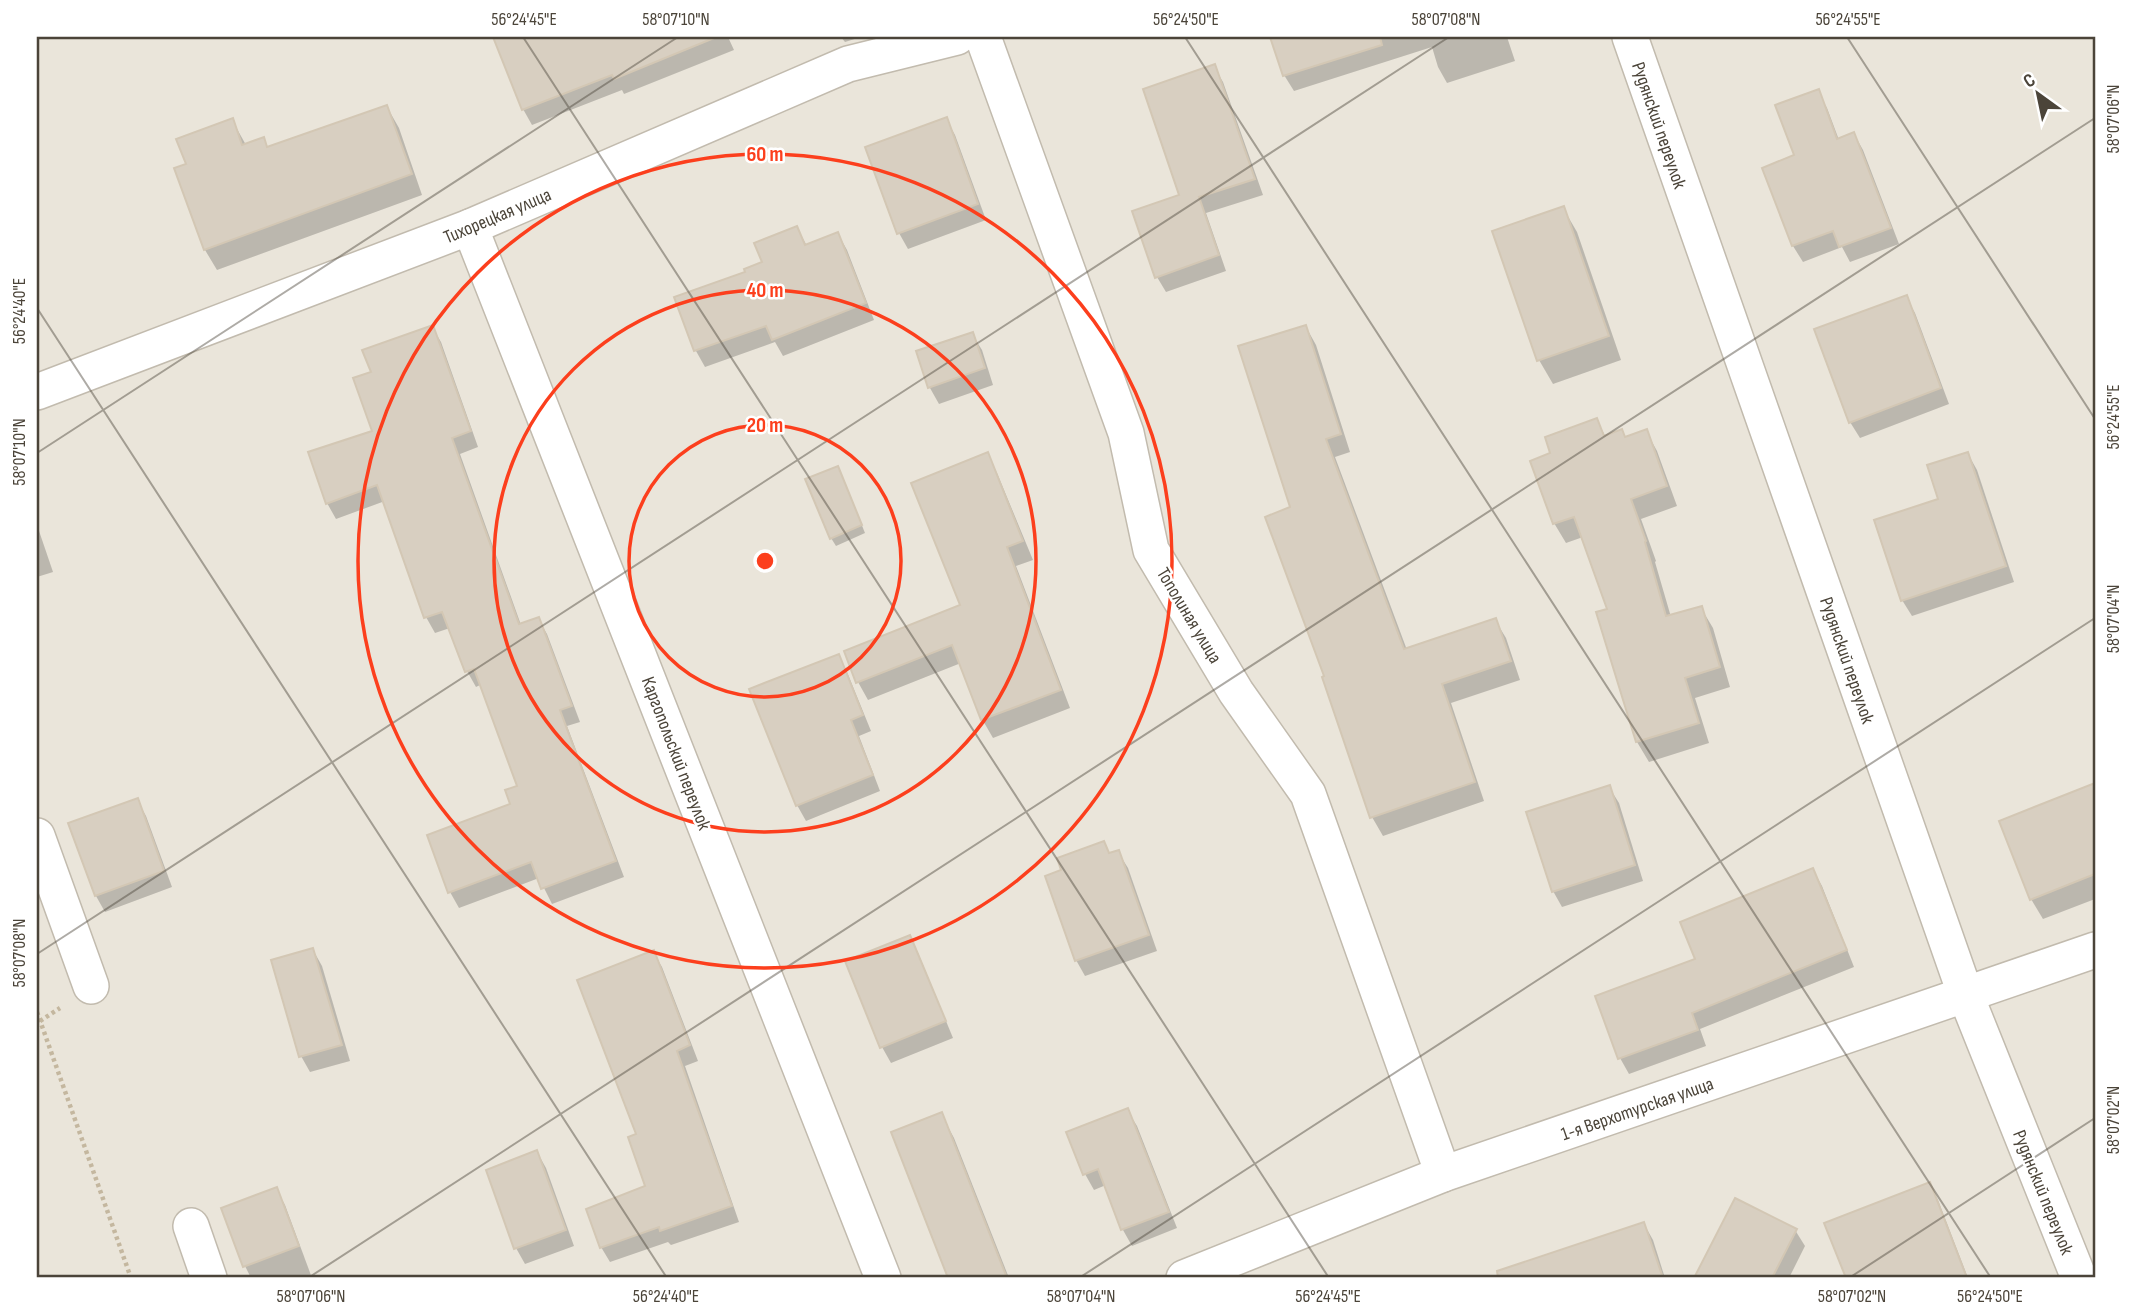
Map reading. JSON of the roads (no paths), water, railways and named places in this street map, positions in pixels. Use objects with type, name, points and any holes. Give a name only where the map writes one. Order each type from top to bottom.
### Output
[{"type":"street","name":"Тихорецкая улица","points":[[37,392],[470,227],[848,64],[957,37]]},
{"type":"street","name":"Тополиная улица","points":[[983,37],[1126,433],[1151,550],[1236,692],[1308,794],[1443,1174]]},
{"type":"street","name":"Рудянский переулок","points":[[1630,37],[1966,996],[2079,1278]]},
{"type":"street","name":"Каргопольский переулок","points":[[470,227],[883,1278]]},
{"type":"street","points":[[37,836],[91,986]]},
{"type":"street","name":"1-я Верхотурская улица","points":[[1184,1278],[1443,1174],[2095,950]]},
{"type":"street","points":[[191,1226],[209,1278]]}]
